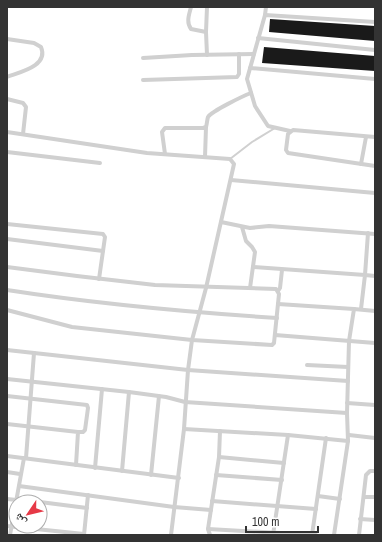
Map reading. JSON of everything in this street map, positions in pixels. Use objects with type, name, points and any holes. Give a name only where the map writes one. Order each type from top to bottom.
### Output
[{"type":"street","points":[[191,7],[188,23],[189,27],[191,29],[206,32]]},
{"type":"street","points":[[207,7],[207,55]]},
{"type":"street","points":[[266,7],[266,14],[247,79],[255,106],[268,126],[290,131],[315,131],[375,137]]},
{"type":"street","points":[[266,14],[375,22]]},
{"type":"street","points":[[258,38],[375,50]]},
{"type":"street","points":[[7,39],[34,43],[41,47],[43,52],[42,59],[37,65],[7,77]]},
{"type":"street","points":[[143,80],[237,77],[239,54]]},
{"type":"street","points":[[142,58],[254,54]]},
{"type":"street","points":[[250,68],[375,79]]},
{"type":"street","points":[[205,158],[206,127],[208,119],[212,114],[237,98],[251,93]]},
{"type":"street","points":[[7,99],[23,103],[26,107],[22,134]]},
{"type":"street","points":[[165,154],[162,132],[165,128],[206,127]]},
{"type":"street","points":[[290,131],[288,134],[286,150],[288,153],[375,166]]},
{"type":"street","points":[[7,132],[165,154],[230,159],[234,164],[206,288],[198,313],[192,340],[179,478],[171,535]]},
{"type":"street","points":[[361,164],[366,137]]},
{"type":"street","points":[[7,152],[100,163]]},
{"type":"street","points":[[230,180],[375,193]]},
{"type":"street","points":[[221,222],[254,228],[269,226],[375,234]]},
{"type":"street","points":[[7,224],[103,234],[105,237],[99,279]]},
{"type":"street","points":[[242,227],[246,242],[255,252],[250,288]]},
{"type":"street","points":[[361,309],[368,233]]},
{"type":"street","points":[[7,239],[103,251]]},
{"type":"street","points":[[7,267],[155,285],[206,288],[276,289],[278,292]]},
{"type":"street","points":[[253,267],[375,276]]},
{"type":"street","points":[[7,310],[72,327],[192,340],[272,345],[274,343],[278,292],[280,288],[282,270]]},
{"type":"street","points":[[7,290],[76,301],[198,313],[277,318]]},
{"type":"street","points":[[278,304],[375,311]]},
{"type":"street","points":[[334,535],[349,435],[347,403],[349,341],[354,309]]},
{"type":"street","points":[[275,335],[375,343]]},
{"type":"street","points":[[7,350],[188,370],[348,381]]},
{"type":"street","points":[[17,494],[20,474],[25,458],[29,426],[34,353]]},
{"type":"street","points":[[307,365],[348,367]]},
{"type":"street","points":[[7,379],[129,392],[159,396],[186,402],[347,413]]},
{"type":"street","points":[[95,468],[102,389]]},
{"type":"street","points":[[122,471],[129,392]]},
{"type":"street","points":[[7,396],[86,405],[88,408],[85,430],[83,432],[7,424]]},
{"type":"street","points":[[151,475],[159,396]]},
{"type":"street","points":[[347,403],[375,406]]},
{"type":"street","points":[[184,429],[288,435],[348,441]]},
{"type":"street","points":[[210,535],[208,529],[219,456],[220,431]]},
{"type":"street","points":[[76,465],[78,432]]},
{"type":"street","points":[[273,534],[288,435]]},
{"type":"street","points":[[349,435],[375,438]]},
{"type":"street","points":[[208,529],[273,534],[313,535],[326,438]]},
{"type":"street","points":[[7,456],[179,478]]},
{"type":"street","points":[[219,456],[284,463]]},
{"type":"street","points":[[359,535],[366,475],[370,471],[375,471]]},
{"type":"street","points":[[7,472],[20,474]]},
{"type":"street","points":[[216,474],[282,480]]},
{"type":"street","points":[[19,486],[174,507],[211,510]]},
{"type":"street","points":[[48,531],[84,535],[88,495]]},
{"type":"street","points":[[318,496],[340,499]]},
{"type":"street","points":[[364,497],[375,497]]},
{"type":"street","points":[[212,501],[316,509]]},
{"type":"street","points":[[48,503],[87,508]]},
{"type":"street","points":[[360,519],[375,520]]},
{"type":"lane","points":[[230,159],[252,142],[275,128]]},
{"type":"building","points":[[270,19],[375,26],[375,41],[269,32]]},
{"type":"building","points":[[264,47],[375,56],[375,71],[262,63]]}]
